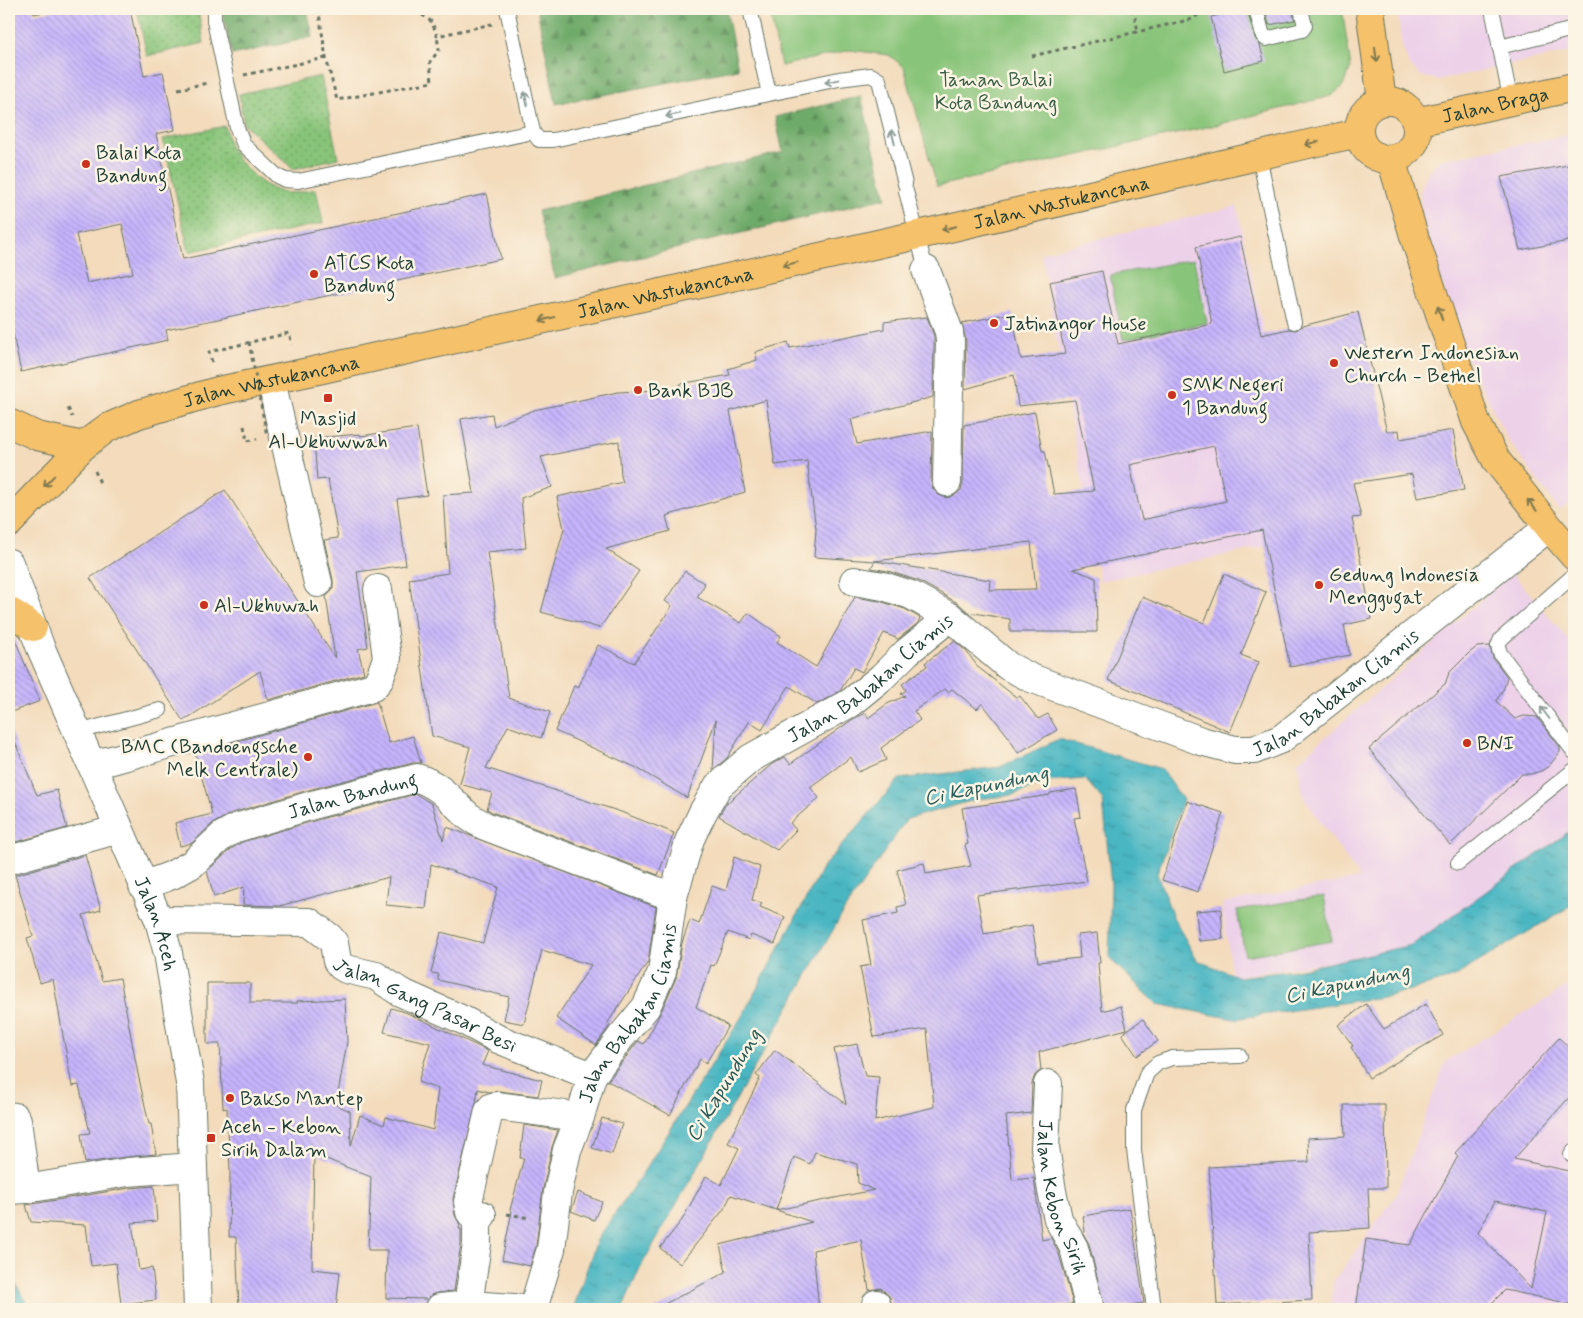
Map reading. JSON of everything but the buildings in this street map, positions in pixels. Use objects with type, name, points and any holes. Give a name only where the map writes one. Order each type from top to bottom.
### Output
[{"type":"main road","points":[[1370,9],[1382,101]]},
{"type":"main road","name":"Jalan Braga","points":[[1416,122],[1574,88]]},
{"type":"main road","points":[[1382,101],[1400,102],[1413,114],[1416,122],[1416,139],[1412,146],[1400,156],[1391,159],[1382,158],[1367,150],[1360,134],[1360,122],[1365,112],[1372,105],[1382,101]]},
{"type":"main road","name":"Jalan Wastukancana","points":[[9,523],[83,446],[107,428],[139,414],[218,391],[917,235],[1317,142],[1360,134]]},
{"type":"main road","points":[[1391,159],[1414,236],[1476,422],[1496,460],[1574,556]]},
{"type":"main road","points":[[9,423],[37,436],[83,446]]},
{"type":"main road","points":[[9,611],[33,627]]},
{"type":"street","points":[[926,270],[949,332],[950,341],[947,482]]},
{"type":"street","points":[[271,380],[318,583]]},
{"type":"street","name":"Jalan Babakan Ciamis","points":[[532,1309],[551,1249],[558,1192],[567,1150],[580,1117],[592,1076],[646,1007],[662,972],[673,897],[690,839],[703,812],[718,786],[751,758],[850,703],[950,616],[1008,666],[1031,678],[1201,741],[1235,750],[1254,750],[1281,739],[1549,527]]},
{"type":"street","name":"Jalan Aceh","points":[[9,563],[33,627],[159,920],[168,953],[190,1083],[198,1309]]},
{"type":"street","points":[[854,581],[902,591],[950,616]]},
{"type":"street","points":[[92,764],[373,687],[379,680],[387,658],[378,589]]},
{"type":"street","name":"Jalan Bandung","points":[[144,886],[192,864],[222,836],[236,828],[316,804],[417,778],[428,781],[439,788],[470,817],[485,826],[673,897]]},
{"type":"street","points":[[9,860],[119,829]]},
{"type":"street","name":"Jalan Gang Pasar Besi","points":[[159,920],[309,922],[334,943],[338,962],[346,969],[376,976],[400,992],[463,1020],[498,1039],[592,1076]]},
{"type":"street","name":"Jalan Kebon Sirih","points":[[1048,1084],[1045,1148],[1052,1191],[1058,1219],[1074,1248],[1090,1309]]},
{"type":"street","points":[[468,1305],[478,1244],[486,1216],[470,1212],[468,1202],[489,1111],[492,1107],[497,1106],[580,1117]]},
{"type":"street","points":[[9,1116],[15,1117],[17,1120],[18,1189],[128,1172],[193,1167]]},
{"type":"street","points":[[440,1308],[468,1305],[532,1309]]},
{"type":"lane","points":[[214,9],[214,21],[226,79],[237,128],[244,145],[277,176],[285,180],[298,181],[533,132]]},
{"type":"lane","points":[[750,9],[769,94]]},
{"type":"lane","points":[[1256,9],[1263,36],[1266,38],[1302,30],[1305,26],[1301,9]]},
{"type":"lane","points":[[1492,9],[1511,102]]},
{"type":"lane","points":[[509,14],[533,132],[539,140],[553,140],[858,77],[871,76],[879,80],[926,270]]},
{"type":"lane","points":[[1499,47],[1574,29]]},
{"type":"lane","points":[[1259,156],[1294,322]]},
{"type":"lane","points":[[1574,576],[1501,639],[1498,646],[1500,653],[1574,752]]},
{"type":"lane","points":[[78,732],[160,710]]},
{"type":"lane","points":[[1458,863],[1574,770]]},
{"type":"lane","points":[[1154,1309],[1134,1150],[1134,1110],[1137,1100],[1147,1073],[1158,1063],[1172,1058],[1240,1056]]},
{"type":"path","points":[[339,9],[319,13],[326,58],[337,100],[432,82],[430,62],[439,50],[437,36],[432,22],[418,12],[417,9]]},
{"type":"path","points":[[1133,9],[1138,32]]},
{"type":"path","points":[[1032,56],[1193,19],[1205,9]]},
{"type":"path","points":[[437,36],[509,14]]},
{"type":"path","points":[[178,89],[326,58]]},
{"type":"path","points":[[212,362],[209,352],[289,333],[292,344]]},
{"type":"path","points":[[249,342],[267,436]]},
{"type":"path","points":[[244,426],[247,442]]},
{"type":"path","points":[[486,1216],[554,1221]]},
{"type":"shaded area","points":[[1397,9],[1574,9],[1574,51],[1439,80],[1421,76],[1409,65],[1402,46]]},
{"type":"shaded area","points":[[1574,134],[1574,501],[1559,510],[1507,438],[1463,349],[1422,218],[1420,193],[1428,171],[1439,160]]},
{"type":"shaded area","name":"SMK Negeri 1 Bandung","points":[[1237,206],[1307,538],[1100,581],[1041,253]]},
{"type":"shaded area","points":[[1512,573],[1574,646],[1574,847],[1458,938],[1397,952],[1232,977],[1222,903],[1360,878],[1304,798],[1297,762]]},
{"type":"shaded area","points":[[1574,982],[1574,1309],[1331,1309],[1333,1282],[1396,1195],[1445,1062]]},
{"type":"green space","points":[[137,9],[198,9],[204,43],[147,56]]},
{"type":"green space","points":[[226,9],[307,9],[313,37],[232,55],[223,14]]},
{"type":"green space","points":[[537,9],[726,9],[738,69],[556,104]]},
{"type":"green space","name":"Taman Balai Kota Bandung","points":[[769,9],[1342,9],[1351,68],[1342,87],[1331,96],[1212,126],[937,186],[904,67],[889,55],[850,50],[781,66]]},
{"type":"green space","points":[[321,76],[338,158],[293,169],[244,124],[239,94]]},
{"type":"green space","points":[[861,96],[886,198],[555,278],[538,211],[783,152],[775,117]]},
{"type":"green space","points":[[225,126],[230,146],[235,155],[264,184],[281,192],[289,193],[316,189],[323,223],[189,252],[163,139]]},
{"type":"green space","points":[[1194,259],[1207,323],[1123,340],[1110,275]]},
{"type":"green space","points":[[1324,896],[1332,941],[1245,956],[1237,910]]},
{"type":"water","name":"Ci Kapundung","points":[[1059,739],[1162,769],[1183,800],[1157,874],[1173,917],[1197,960],[1239,977],[1296,970],[1412,945],[1574,828],[1574,904],[1452,978],[1389,996],[1234,1019],[1157,1004],[1109,958],[1111,885],[1103,800],[1085,779],[1047,782],[1013,795],[978,799],[907,819],[845,909],[640,1268],[622,1309],[573,1309],[597,1240],[648,1165],[741,1018],[823,867],[899,779],[1000,767]]},
{"type":"water","points":[[9,1282],[16,1284],[30,1309],[9,1309]]},
{"type":"place","name":"Balai Kota Bandung","points":[[86,164]]},
{"type":"place","name":"ATCS Kota Bandung","points":[[314,274]]},
{"type":"place","name":"Jatinangor House","points":[[994,323]]},
{"type":"place","name":"Western Indonesian Church - Bethel","points":[[1334,363]]},
{"type":"place","name":"Bank BJB","points":[[638,390]]},
{"type":"place","name":"SMK Negeri 1 Bandung","points":[[1172,395]]},
{"type":"place","name":"Masjid Al-Ukhuwwah","points":[[328,398]]},
{"type":"place","name":"Gedung Indonesia Menggugat","points":[[1319,585]]},
{"type":"place","name":"Al-Ukhuwah","points":[[204,605]]},
{"type":"place","name":"BNI","points":[[1467,743]]},
{"type":"place","name":"BMC (Bandoengsche Melk Centrale)","points":[[308,757]]},
{"type":"place","name":"Bakso Mantep","points":[[230,1098]]},
{"type":"place","name":"Aceh - Kebon Sirih Dalam","points":[[211,1138]]}]
